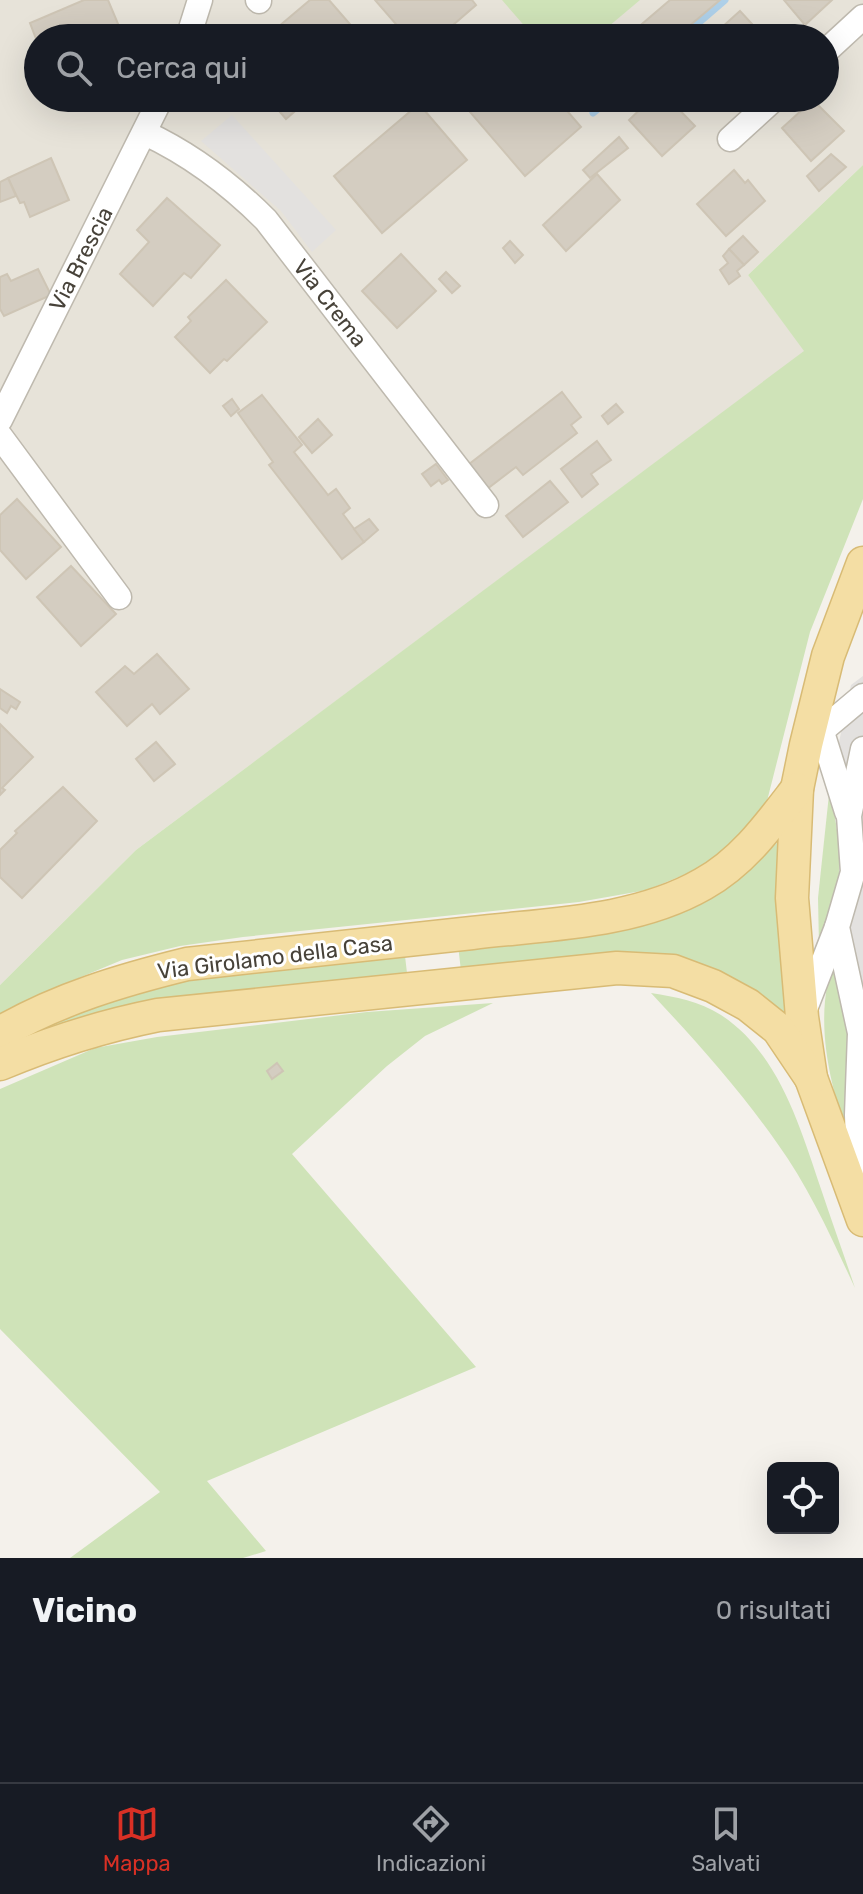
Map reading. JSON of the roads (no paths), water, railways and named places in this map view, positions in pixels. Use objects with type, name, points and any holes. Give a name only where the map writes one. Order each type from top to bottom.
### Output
[{"type":"main road","points":[[862,1217],[811,1078],[802,1017],[792,898],[797,789],[814,728],[828,656],[863,563]]},
{"type":"main road","name":"Via Girolamo della Casa","points":[[0,1033],[70,999],[126,979],[187,964],[588,919],[671,899],[729,867],[764,832],[797,789]]},
{"type":"main road","points":[[431,938],[436,986]]},
{"type":"main road","name":"Via Girolamo della Casa","points":[[0,1064],[48,1043],[109,1024],[158,1015],[617,968],[673,971],[713,986],[748,1005],[778,1029],[811,1078]]},
{"type":"street","points":[[192,24],[200,0]]},
{"type":"street","points":[[839,39],[863,17]]},
{"type":"street","name":"Via Brescia","points":[[0,420],[155,112]]},
{"type":"street","points":[[730,139],[760,112]]},
{"type":"street","name":"Via Crema","points":[[145,133],[170,145],[206,170],[243,197],[266,220],[486,505]]},
{"type":"street","points":[[0,436],[119,597]]},
{"type":"street","points":[[849,816],[814,728],[863,696]]},
{"type":"street","points":[[802,1017],[837,927],[853,872],[849,816],[863,749]]},
{"type":"street","points":[[837,927],[860,1033],[857,1115],[862,1217]]},
{"type":"waterway","points":[[697,24],[725,0]]}]
